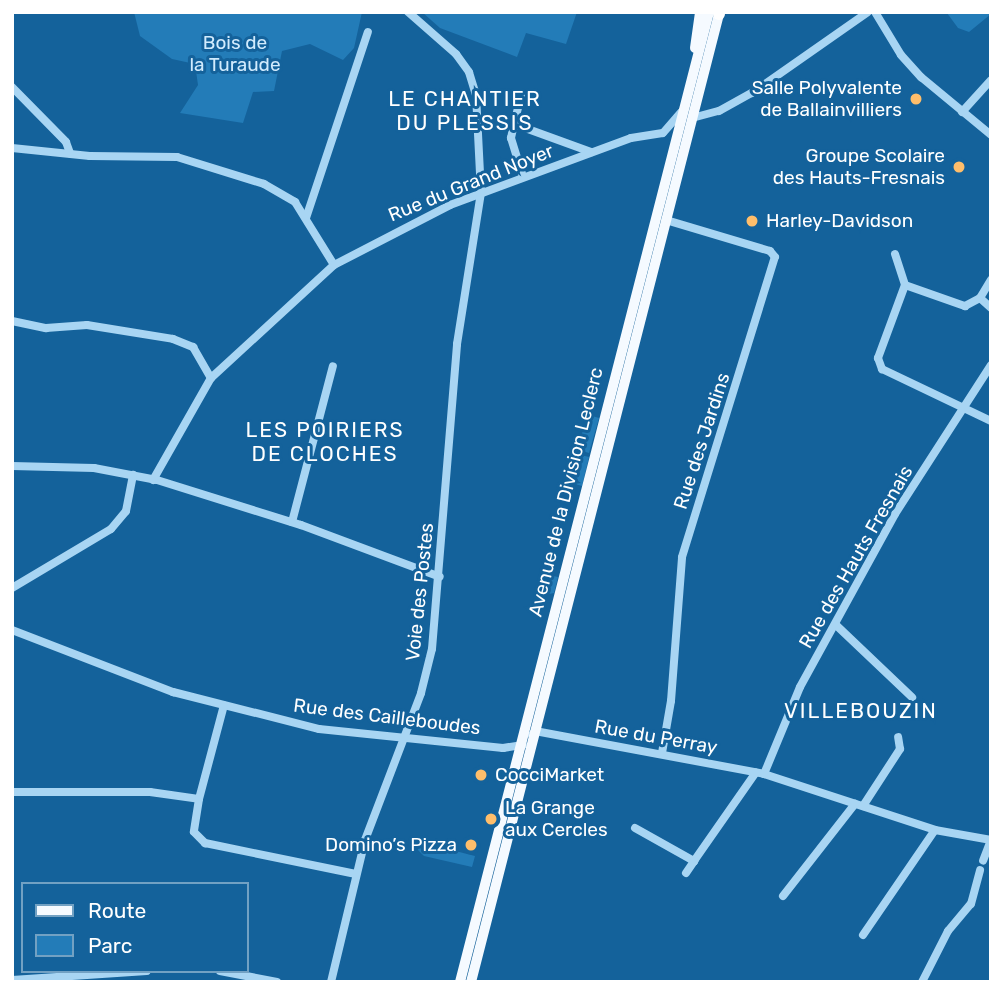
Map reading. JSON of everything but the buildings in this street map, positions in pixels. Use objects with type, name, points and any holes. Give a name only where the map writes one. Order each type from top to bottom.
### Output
[{"type":"main road","points":[[694,65],[700,12]]},
{"type":"main road","name":"Avenue de la Division Leclerc","points":[[460,982],[694,65],[716,13]]},
{"type":"main road","name":"Avenue de la Division Leclerc","points":[[471,982],[666,220],[716,13]]},
{"type":"street","name":"Voie des Postes","points":[[331,982],[356,873],[427,671],[440,577],[457,344],[481,193],[477,95],[469,72],[456,54],[408,12]]},
{"type":"street","points":[[692,117],[719,111],[752,93],[868,12]]},
{"type":"street","points":[[875,12],[901,55],[991,135]]},
{"type":"street","points":[[306,218],[368,32]]},
{"type":"street","points":[[962,112],[991,80]]},
{"type":"street","points":[[12,87],[66,142],[70,153]]},
{"type":"street","points":[[521,95],[511,138],[523,177]]},
{"type":"street","name":"Rue du Grand Noyer","points":[[153,480],[211,378],[334,265],[422,216],[631,138],[663,133],[685,107]]},
{"type":"street","points":[[514,124],[591,152]]},
{"type":"street","points":[[12,148],[191,160],[288,194],[334,265]]},
{"type":"street","name":"Rue des Jardins","points":[[662,753],[671,701],[682,558],[775,257],[770,251],[666,220]]},
{"type":"street","points":[[895,254],[905,285],[878,358],[882,369],[914,387],[967,408],[991,421]]},
{"type":"street","points":[[905,285],[965,306],[980,298],[991,280]]},
{"type":"street","points":[[980,298],[991,308]]},
{"type":"street","points":[[12,321],[46,328],[87,325],[173,339],[193,347],[211,378]]},
{"type":"street","name":"Rue des Hauts Fresnais","points":[[686,873],[764,774],[800,687],[895,514],[967,408],[991,365]]},
{"type":"street","points":[[292,522],[333,366]]},
{"type":"street","points":[[12,466],[94,468],[153,480],[292,522],[440,577]]},
{"type":"street","points":[[12,588],[88,546],[118,522],[125,511],[133,475]]},
{"type":"street","points":[[836,625],[912,697]]},
{"type":"street","name":"Rue des Cailleboudes","points":[[12,630],[173,692],[320,729],[520,748]]},
{"type":"street","points":[[224,705],[199,799],[194,832],[205,843],[356,873]]},
{"type":"street","points":[[520,748],[535,732]]},
{"type":"street","name":"Rue du Perray","points":[[535,732],[662,753],[764,774],[935,830],[991,840]]},
{"type":"street","points":[[783,896],[859,805],[900,749],[898,737]]},
{"type":"street","points":[[12,792],[150,792],[199,799]]},
{"type":"street","points":[[635,828],[694,862]]},
{"type":"street","points":[[863,935],[935,830]]},
{"type":"street","points":[[922,982],[937,960],[948,931],[971,904],[991,840]]},
{"type":"street","points":[[12,980],[117,973]]},
{"type":"street","points":[[230,973],[277,982]]},
{"type":"green space","name":"Bois de la Turaude","points":[[134,12],[362,12],[354,48],[343,60],[310,44],[282,51],[274,91],[253,92],[243,123],[180,113],[198,85],[195,64],[172,59],[140,36]]},
{"type":"green space","points":[[422,12],[577,12],[566,44],[526,33],[517,57],[440,28]]},
{"type":"green space","points":[[947,13],[991,14],[969,32],[958,28]]},
{"type":"green space","points":[[589,415],[599,418],[589,453],[576,449]]},
{"type":"green space","points":[[573,453],[589,457],[582,486],[565,481]]},
{"type":"green space","points":[[544,574],[558,577],[554,593],[544,595],[538,610],[536,596]]},
{"type":"green space","points":[[420,842],[475,856],[472,867],[424,856],[418,850]]},
{"type":"place","name":"Salle Polyvalente de Ballainvilliers","points":[[916,99]]},
{"type":"place","name":"Groupe Scolaire des Hauts-Fresnais","points":[[959,167]]},
{"type":"place","name":"Harley-Davidson","points":[[752,221]]},
{"type":"place","name":"CocciMarket","points":[[481,775]]},
{"type":"place","name":"La Grange aux Cercles","points":[[491,819]]},
{"type":"place","name":"Domino’s Pizza","points":[[471,845]]},
{"type":"district","name":"LE CHANTIER DU PLESSIS","points":[[465,111]]},
{"type":"district","name":"LES POIRIERS DE CLOCHES","points":[[325,442]]},
{"type":"district","name":"VILLEBOUZIN","points":[[861,711]]}]
